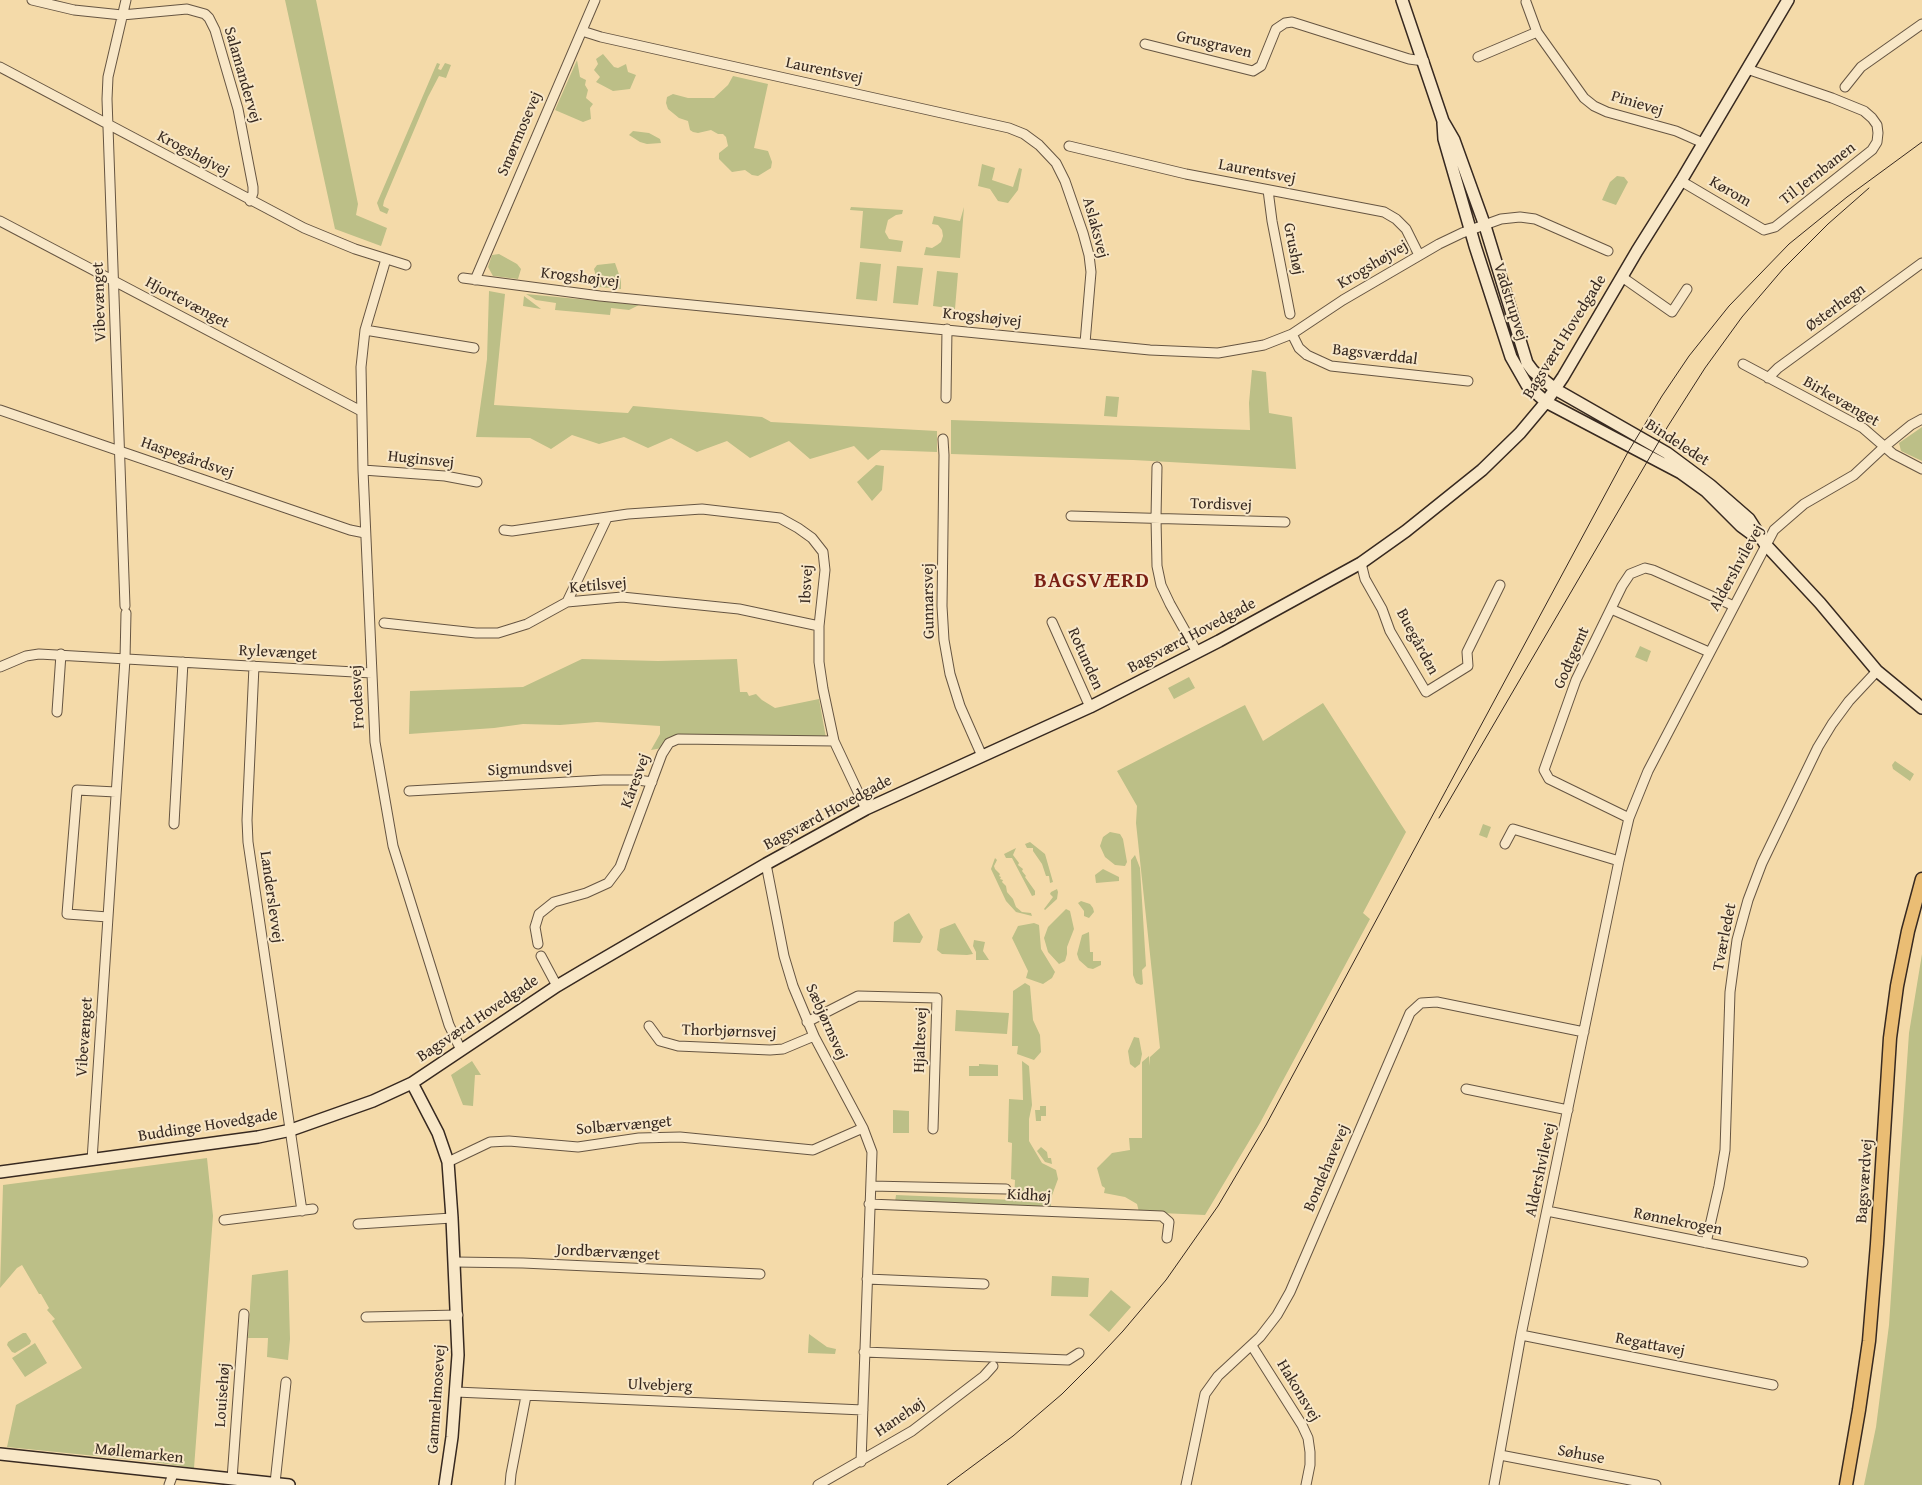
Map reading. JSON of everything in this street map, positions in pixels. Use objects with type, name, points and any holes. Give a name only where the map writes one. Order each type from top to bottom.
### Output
[{"type":"main road","name":"Bagsværdvej","points":[[1846,1485],[1869,1341],[1890,1038],[1897,986],[1908,931],[1922,880]]},
{"type":"street","name":"Salamandervej","points":[[32,0],[74,10],[122,15],[187,9],[198,11],[209,18],[224,55],[238,109],[253,187],[250,201]]},
{"type":"street","name":"Vibevænget","points":[[92,1160],[125,659],[126,609],[107,99],[108,77],[126,0]]},
{"type":"street","name":"Smørmosevej","points":[[475,280],[595,0]]},
{"type":"street","name":"Vadstrupvej","points":[[1402,0],[1443,121],[1454,140],[1485,226],[1526,363],[1532,371],[1555,389]]},
{"type":"street","name":"Bagsværd Hovedgade","points":[[412,1083],[557,986],[766,864],[866,809],[1090,707],[1197,652],[1361,563],[1406,531],[1482,470],[1520,433],[1546,402],[1681,181],[1788,0]]},
{"type":"street","name":"Pinievej","points":[[1526,2],[1537,32],[1584,98],[1594,106],[1607,112],[1676,131],[1703,143]]},
{"type":"street","name":"Grusgraven","points":[[1145,44],[1253,71],[1260,66],[1276,29],[1285,23],[1292,22],[1408,59],[1424,61]]},
{"type":"street","points":[[1844,87],[1861,67],[1922,24]]},
{"type":"street","name":"Laurentsvej","points":[[582,31],[601,37],[1009,128],[1024,134],[1051,156]]},
{"type":"street","points":[[1478,57],[1537,32]]},
{"type":"street","name":"Krogshøjvej","points":[[0,67],[304,228],[355,249],[406,264]]},
{"type":"street","name":"Til Jernbanen","points":[[1747,69],[1864,111],[1877,125],[1878,133],[1877,142],[1872,150],[1775,227],[1764,230]]},
{"type":"street","name":"Vadstrupvej","points":[[1443,121],[1444,140],[1470,231],[1514,362],[1527,385],[1546,402]]},
{"type":"street","name":"Laurentsvej","points":[[1070,146],[1186,174],[1384,212],[1396,219],[1406,229],[1419,255]]},
{"type":"street","name":"Aslaksvej","points":[[1051,156],[1065,181],[1089,255],[1090,293],[1085,343]]},
{"type":"street","name":"Kørom","points":[[1681,181],[1764,230]]},
{"type":"street","name":"Grushøj","points":[[1268,190],[1290,314]]},
{"type":"street","points":[[1470,231],[1501,219],[1520,217],[1535,219],[1608,251]]},
{"type":"street","name":"Hjortevænget","points":[[0,221],[361,411]]},
{"type":"street","name":"Krogshøjvej","points":[[463,278],[600,296],[1150,350],[1218,353],[1264,346],[1292,334],[1419,255],[1462,233],[1470,231]]},
{"type":"street","name":"Frodesvej","points":[[386,259],[365,330],[361,367],[365,533],[375,742],[393,846],[449,1025],[461,1050]]},
{"type":"street","name":"Østerhegn","points":[[1768,378],[1778,368],[1922,263]]},
{"type":"street","points":[[1622,277],[1672,312],[1687,289]]},
{"type":"street","points":[[365,330],[474,348]]},
{"type":"street","points":[[946,398],[947,330]]},
{"type":"street","name":"Bagsværddal","points":[[1292,334],[1299,348],[1332,366],[1468,381]]},
{"type":"street","name":"Birkevænget","points":[[1743,364],[1863,428],[1893,454],[1922,469]]},
{"type":"street","name":"Bindeledet","points":[[1555,389],[1599,413],[1694,471],[1748,519],[1765,544],[1877,670],[1922,708]]},
{"type":"street","name":"Bindeledet","points":[[1546,402],[1681,473],[1706,490],[1741,526],[1765,544]]},
{"type":"street","name":"Haspegårdsvej","points":[[0,410],[341,527],[365,533]]},
{"type":"street","name":"Aldershvilevej","points":[[1494,1485],[1547,1211],[1629,818],[1648,771],[1774,530],[1804,504],[1854,475],[1884,446],[1922,419]]},
{"type":"street","name":"Gunnarsvej","points":[[943,439],[942,606],[944,640],[950,674],[960,706],[982,756]]},
{"type":"street","points":[[1157,467],[1157,566],[1161,585],[1197,652]]},
{"type":"street","name":"Huginsvej","points":[[363,470],[445,476],[477,482]]},
{"type":"street","name":"Ibsvej","points":[[504,530],[512,531],[549,527],[628,514],[702,509],[780,518],[812,538],[823,552],[825,580],[819,626],[819,662],[834,741],[866,809]]},
{"type":"street","name":"Tordisvej","points":[[1071,516],[1285,522]]},
{"type":"street","points":[[567,602],[607,518]]},
{"type":"street","name":"Buegården","points":[[1361,563],[1365,579],[1382,609],[1390,631],[1426,692],[1468,666],[1467,652],[1500,585]]},
{"type":"street","name":"Godtgemt","points":[[1629,818],[1549,779],[1544,770],[1576,680],[1610,609],[1624,581],[1630,574],[1645,568],[1734,606]]},
{"type":"street","name":"Ketilsvej","points":[[384,624],[476,633],[498,633],[527,624],[567,602],[622,597],[739,609],[819,626]]},
{"type":"street","points":[[1610,609],[1709,652]]},
{"type":"street","name":"Rotunden","points":[[1052,622],[1090,707]]},
{"type":"street","points":[[57,712],[61,654]]},
{"type":"street","name":"Rylevænget","points":[[0,667],[26,656],[61,654],[372,673]]},
{"type":"street","points":[[174,824],[183,662]]},
{"type":"street","name":"Landerslevvej","points":[[254,666],[246,820],[302,1211]]},
{"type":"street","name":"Tværledet","points":[[1706,1243],[1725,1150],[1730,991],[1737,940],[1748,900],[1763,859],[1818,747],[1845,707],[1877,670]]},
{"type":"street","name":"Kåresvej","points":[[538,944],[535,927],[540,914],[554,902],[608,883],[620,867],[662,754],[669,743],[678,740],[834,741]]},
{"type":"street","name":"Sigmundsvej","points":[[409,791],[604,780],[652,782]]},
{"type":"street","points":[[108,917],[67,914],[77,790],[116,792]]},
{"type":"street","points":[[1505,844],[1513,829],[1619,861]]},
{"type":"street","name":"Sæbjørnsvej","points":[[766,864],[784,956],[793,986],[807,1022],[863,1128],[872,1152],[861,1462]]},
{"type":"street","points":[[541,956],[557,986]]},
{"type":"street","name":"Hjaltesvej","points":[[807,1022],[858,996],[938,998],[933,1130]]},
{"type":"street","name":"Bondehavevej","points":[[1186,1485],[1205,1394],[1218,1376],[1260,1338],[1277,1315],[1290,1292],[1406,1021],[1416,1006],[1422,1003],[1437,1002],[1584,1032]]},
{"type":"street","name":"Thorbjørnsvej","points":[[649,1026],[660,1041],[678,1046],[784,1049],[814,1036]]},
{"type":"street","name":"Buddinge Hovedgade","points":[[0,1172],[258,1137],[291,1130],[372,1101],[412,1083]]},
{"type":"street","name":"Gammelmosevej","points":[[412,1083],[438,1134],[448,1162],[458,1315],[456,1392],[445,1485]]},
{"type":"street","points":[[1466,1089],[1568,1110]]},
{"type":"street","name":"Solbærvænget","points":[[448,1162],[490,1142],[508,1140],[578,1146],[639,1138],[680,1137],[812,1150],[863,1128]]},
{"type":"street","points":[[0,1172],[0,1180]]},
{"type":"street","points":[[871,1186],[1006,1189]]},
{"type":"street","name":"Kidhøj","points":[[869,1204],[1162,1216],[1169,1222],[1167,1238]]},
{"type":"street","points":[[224,1220],[313,1209]]},
{"type":"street","name":"Rønnekrogen","points":[[1547,1211],[1803,1262]]},
{"type":"street","points":[[358,1224],[452,1218]]},
{"type":"street","name":"Jordbærvænget","points":[[455,1262],[523,1263],[760,1274]]},
{"type":"street","points":[[867,1279],[984,1284]]},
{"type":"street","name":"Louisehøj","points":[[232,1479],[244,1314]]},
{"type":"street","points":[[366,1317],[458,1315]]},
{"type":"street","name":"Regattavej","points":[[1522,1335],[1773,1385]]},
{"type":"street","name":"Hakonsvej","points":[[1252,1346],[1302,1425],[1308,1438],[1310,1458],[1306,1485]]},
{"type":"street","points":[[864,1352],[1068,1360],[1079,1352]]},
{"type":"street","name":"Hanehøj","points":[[818,1485],[912,1431],[984,1376],[993,1366]]},
{"type":"street","points":[[281,1484],[286,1382]]},
{"type":"street","name":"Ulvebjerg","points":[[456,1392],[862,1410]]},
{"type":"street","points":[[510,1485],[526,1396]]},
{"type":"street","name":"Møllemarken","points":[[0,1454],[171,1479],[232,1479],[289,1485]]},
{"type":"street","name":"Søhuse","points":[[1500,1455],[1656,1485]]},
{"type":"green space","points":[[285,0],[316,0],[358,204],[356,215],[387,228],[381,246],[335,229]]},
{"type":"green space","points":[[603,54],[614,67],[618,68],[626,64],[628,72],[636,75],[630,89],[613,91],[596,82],[600,77],[594,70],[598,64],[596,59]]},
{"type":"green space","points":[[577,60],[580,77],[586,80],[585,85],[588,90],[586,98],[593,104],[590,108],[591,119],[583,122],[555,110]]},
{"type":"green space","points":[[437,63],[440,64],[438,69],[441,70],[445,63],[451,65],[446,78],[439,76],[428,97],[384,201],[383,206],[389,209],[387,214],[380,211],[377,203]]},
{"type":"green space","points":[[733,76],[768,84],[754,148],[768,151],[772,162],[771,168],[758,176],[752,175],[745,170],[732,172],[719,159],[719,153],[728,146],[726,137],[711,130],[698,133],[693,132],[690,130],[688,121],[679,118],[668,109],[666,103],[667,97],[673,94],[688,98],[714,98],[728,85]]},
{"type":"green space","points":[[633,131],[649,133],[660,139],[661,143],[647,144],[640,142],[629,135]]},
{"type":"green space","points":[[982,164],[995,168],[992,180],[1013,187],[1019,168],[1022,169],[1018,190],[1008,203],[998,201],[990,189],[978,186]]},
{"type":"green space","points":[[1617,176],[1624,177],[1628,182],[1616,205],[1602,200],[1610,182]]},
{"type":"green space","points":[[851,207],[903,210],[902,214],[888,220],[885,232],[889,239],[903,241],[901,252],[860,248],[863,211],[850,210]]},
{"type":"green space","points":[[964,207],[960,258],[924,255],[926,247],[932,248],[937,245],[941,242],[943,236],[942,230],[938,225],[932,224],[934,216],[960,221]]},
{"type":"green space","points":[[499,254],[517,264],[521,269],[518,279],[493,276],[488,267],[492,255]]},
{"type":"green space","points":[[860,262],[881,264],[877,301],[856,299]]},
{"type":"green space","points":[[615,263],[621,280],[621,289],[599,287],[594,269],[597,265]]},
{"type":"green space","points":[[897,266],[923,268],[918,305],[893,303]]},
{"type":"green space","points":[[937,271],[958,273],[955,309],[933,306]]},
{"type":"green space","points":[[489,291],[505,294],[494,405],[628,413],[633,406],[762,417],[771,422],[937,431],[937,452],[881,450],[868,460],[854,446],[810,459],[789,441],[750,458],[727,441],[697,452],[671,438],[648,448],[624,437],[599,444],[572,435],[551,449],[530,438],[476,437],[487,359]]},
{"type":"green space","points":[[526,294],[639,305],[629,310],[611,308],[610,315],[555,310],[556,303],[536,300]]},
{"type":"green space","points":[[524,296],[541,309],[523,306]]},
{"type":"green space","points":[[1252,370],[1266,372],[1269,413],[1292,417],[1296,469],[1133,460],[951,454],[951,420],[1250,430],[1249,403]]},
{"type":"green space","points":[[1106,396],[1119,397],[1117,417],[1104,416]]},
{"type":"green space","points":[[1922,427],[1922,461],[1901,451],[1899,443]]},
{"type":"green space","points":[[876,465],[884,466],[882,490],[872,501],[857,482]]},
{"type":"green space","points":[[1640,646],[1651,651],[1647,662],[1635,657]]},
{"type":"green space","points":[[582,659],[658,661],[737,659],[740,692],[747,692],[749,696],[756,694],[775,708],[819,699],[826,738],[669,738],[662,748],[651,750],[660,734],[660,726],[597,722],[560,725],[523,724],[409,734],[410,691],[523,687]]},
{"type":"green space","points":[[1189,677],[1195,688],[1174,699],[1168,688]]},
{"type":"green space","points":[[1323,703],[1406,832],[1363,913],[1370,919],[1260,1123],[1205,1215],[1139,1212],[1137,1204],[1125,1197],[1104,1193],[1105,1188],[1102,1186],[1097,1168],[1112,1153],[1130,1150],[1129,1138],[1142,1138],[1142,1062],[1149,1056],[1150,1066],[1150,1057],[1160,1048],[1136,823],[1137,806],[1117,771],[1245,705],[1263,741]]},
{"type":"green space","points":[[1895,761],[1914,774],[1910,781],[1893,769],[1892,765]]},
{"type":"green space","points":[[1483,824],[1491,827],[1487,838],[1479,835]]},
{"type":"green space","points":[[1110,832],[1120,834],[1123,839],[1127,862],[1125,866],[1115,865],[1105,857],[1100,846],[1103,837]]},
{"type":"green space","points":[[1030,842],[1045,854],[1053,882],[1050,883],[1049,876],[1046,876],[1033,848],[1027,848],[1025,844]]},
{"type":"green space","points":[[1016,848],[1013,855],[1019,863],[1018,865],[1023,869],[1022,871],[1035,891],[1035,895],[1032,896],[1012,858],[1006,858],[1004,854]]},
{"type":"green space","points":[[1135,855],[1140,868],[1146,966],[1142,970],[1143,984],[1141,985],[1136,983],[1133,975],[1131,860]]},
{"type":"green space","points":[[995,858],[997,860],[994,866],[995,869],[1000,874],[1000,879],[1003,880],[1002,882],[1006,886],[1007,892],[1013,899],[1016,907],[1022,912],[1031,913],[1032,916],[1016,912],[1006,901],[991,869]]},
{"type":"green space","points":[[1103,869],[1119,877],[1119,881],[1096,883],[1095,875]]},
{"type":"green space","points":[[1057,889],[1057,899],[1045,910],[1053,897],[1050,894],[1051,892]]},
{"type":"green space","points":[[1081,901],[1090,904],[1093,908],[1094,912],[1089,918],[1084,916],[1084,911],[1078,903]]},
{"type":"green space","points":[[1066,909],[1070,911],[1074,929],[1067,947],[1065,961],[1059,964],[1048,952],[1044,938],[1048,927]]},
{"type":"green space","points":[[909,913],[923,937],[920,943],[893,942],[894,922]]},
{"type":"green space","points":[[955,923],[973,954],[942,954],[937,950],[940,929]]},
{"type":"green space","points":[[1034,923],[1039,925],[1041,949],[1055,972],[1052,978],[1043,984],[1026,978],[1028,971],[1012,938],[1018,926]]},
{"type":"green space","points":[[1089,932],[1090,952],[1093,952],[1093,961],[1101,961],[1101,965],[1093,969],[1088,968],[1079,960],[1077,954],[1082,935]]},
{"type":"green space","points":[[974,940],[985,942],[983,951],[989,960],[976,960],[976,952],[973,946]]},
{"type":"green space","points":[[1922,954],[1922,1485],[1864,1485],[1876,1427],[1889,1325],[1909,1033]]},
{"type":"green space","points":[[1025,983],[1030,986],[1033,1020],[1040,1035],[1041,1052],[1034,1060],[1017,1054],[1018,1046],[1012,1046],[1013,991]]},
{"type":"green space","points":[[956,1010],[1009,1013],[1007,1034],[955,1031]]},
{"type":"green space","points":[[1134,1037],[1139,1038],[1142,1054],[1140,1064],[1135,1068],[1130,1064],[1128,1051]]},
{"type":"green space","points":[[472,1061],[481,1075],[475,1075],[473,1106],[463,1105],[451,1075]]},
{"type":"green space","points":[[1022,1061],[1029,1066],[1032,1105],[1029,1119],[1029,1141],[1042,1163],[1056,1170],[1058,1179],[1051,1198],[1051,1207],[895,1202],[896,1195],[1014,1200],[1015,1180],[1011,1179],[1012,1143],[1008,1142],[1009,1099],[1023,1100]]},
{"type":"green space","points":[[979,1064],[998,1065],[998,1076],[969,1076],[969,1066],[979,1066]]},
{"type":"green space","points":[[1040,1106],[1046,1106],[1046,1116],[1041,1116],[1041,1121],[1036,1121],[1035,1110],[1040,1110]]},
{"type":"green space","points":[[893,1110],[909,1111],[909,1133],[893,1133]]},
{"type":"green space","points":[[1041,1147],[1047,1152],[1048,1158],[1051,1158],[1052,1164],[1045,1162],[1037,1151]]},
{"type":"green space","points":[[207,1158],[213,1216],[194,1468],[146,1461],[7,1447],[16,1405],[82,1368],[52,1321],[55,1319],[47,1310],[49,1308],[22,1265],[17,1268],[0,1288],[3,1185]]},
{"type":"green space","points":[[288,1270],[290,1339],[288,1360],[267,1357],[268,1338],[248,1338],[252,1275]]},
{"type":"green space","points":[[1052,1276],[1089,1278],[1088,1297],[1051,1296]]},
{"type":"green space","points":[[1111,1290],[1131,1307],[1109,1332],[1089,1315]]},
{"type":"green space","points":[[26,1333],[31,1341],[30,1344],[15,1353],[12,1352],[7,1345],[8,1342]]},
{"type":"green space","points":[[809,1334],[827,1347],[836,1349],[835,1354],[808,1353]]},
{"type":"green space","points":[[35,1343],[47,1363],[25,1377],[12,1358]]},
{"type":"tram line","points":[[947,1485],[1013,1436],[1062,1394],[1093,1363],[1166,1280],[1218,1206],[1266,1125],[1628,452],[1689,356],[1729,306],[1789,244],[1847,197],[1922,142]]},
{"type":"tram line","points":[[1439,818],[1668,426],[1705,368],[1742,317],[1783,269],[1828,224],[1869,188]]},
{"type":"district","name":"BAGSVÆRD","points":[[1092,582]]}]
